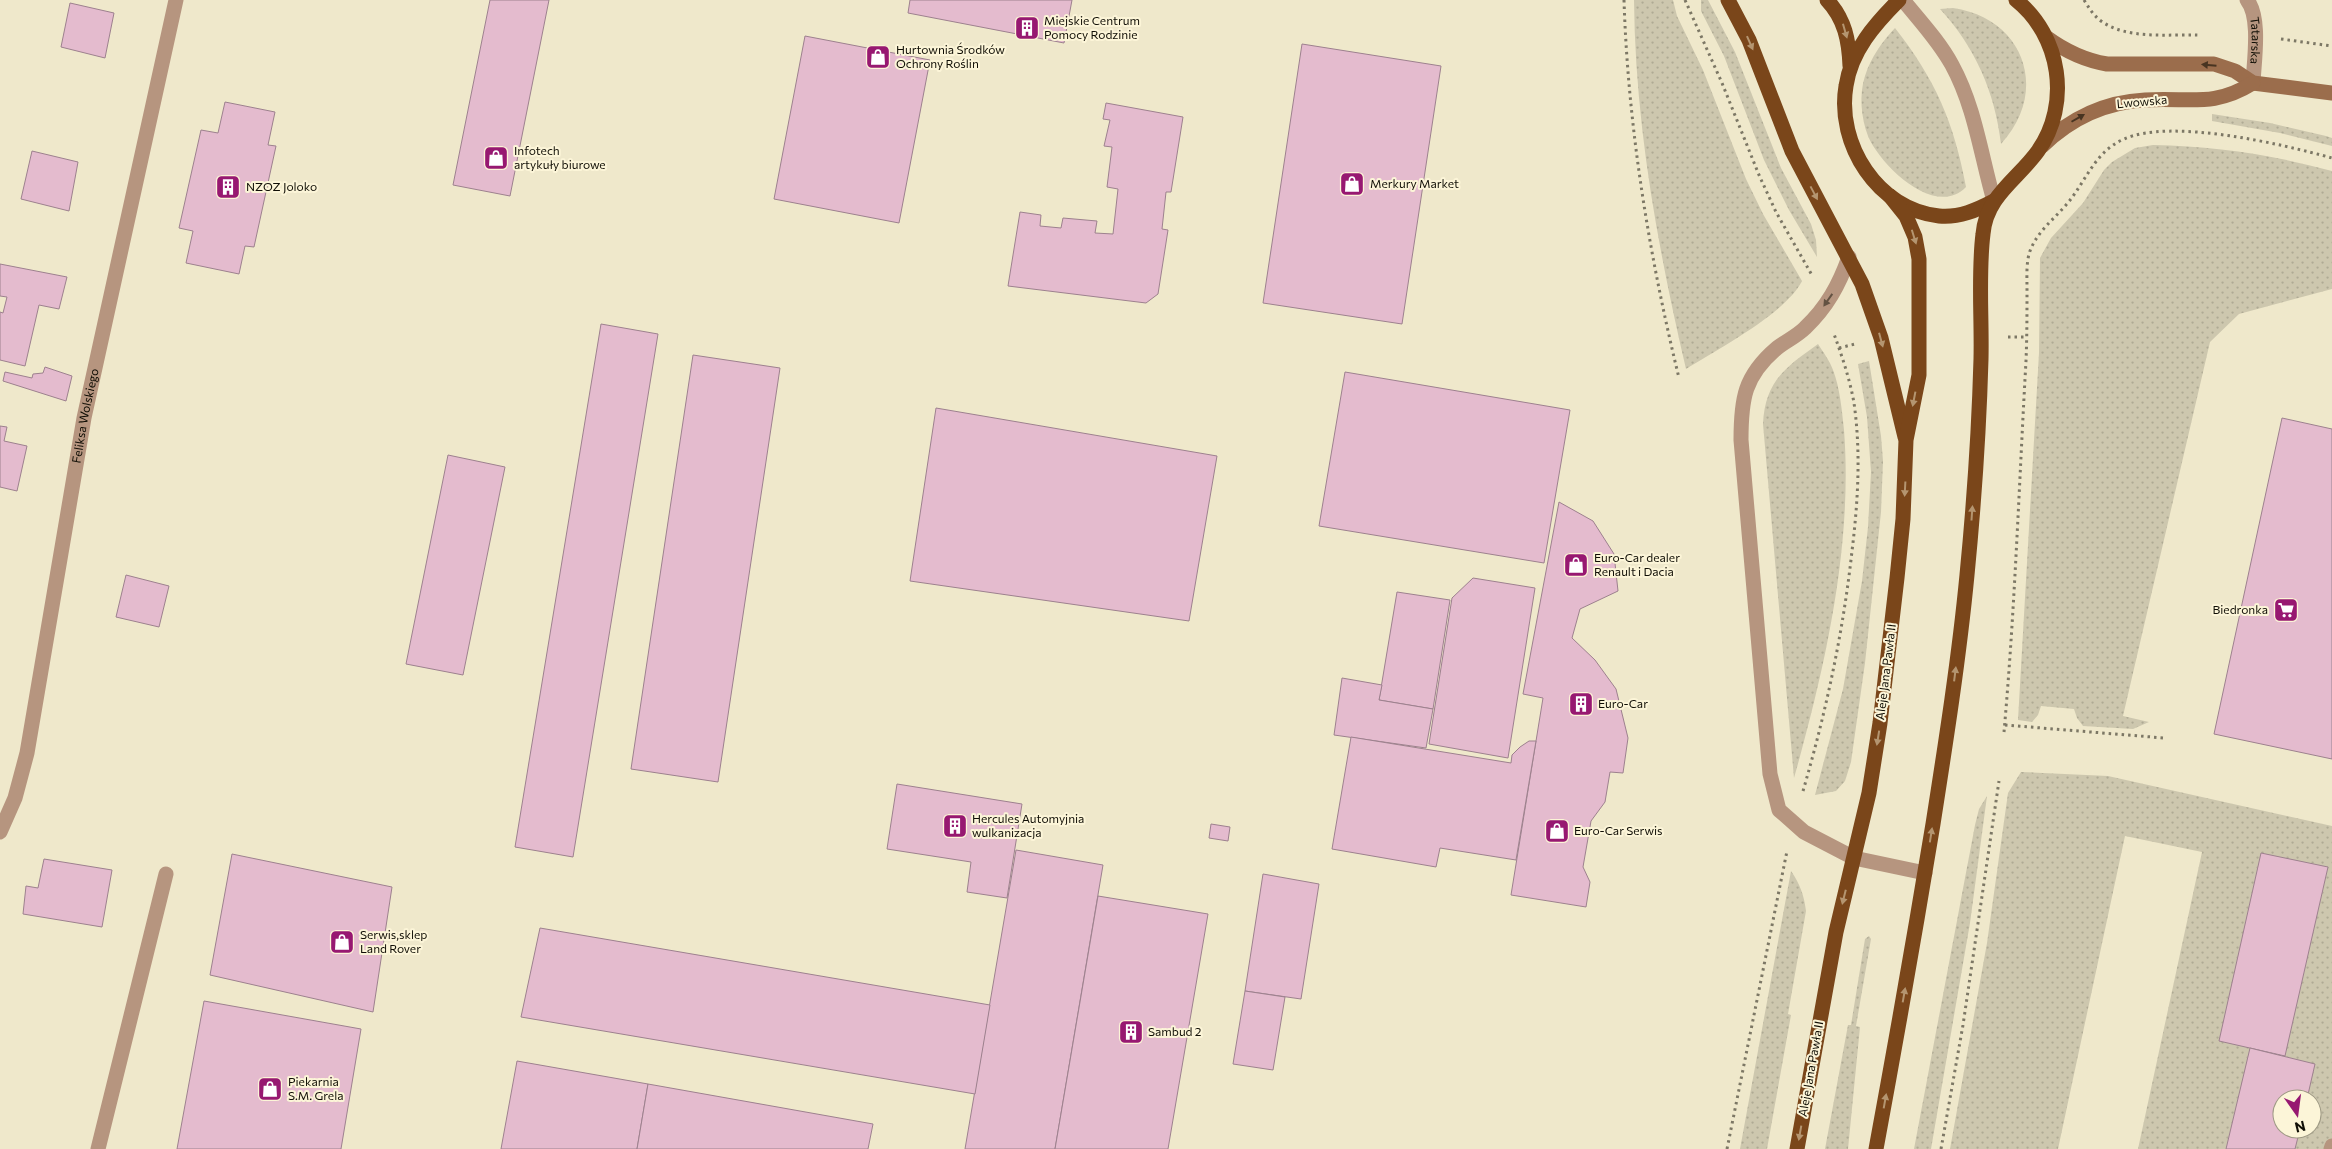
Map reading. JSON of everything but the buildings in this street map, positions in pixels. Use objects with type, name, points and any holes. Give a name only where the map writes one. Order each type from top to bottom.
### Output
[{"type":"highway","points":[[1728,0],[1750,40],[1792,151],[1862,284],[1881,338],[1906,440]]},
{"type":"highway","points":[[1827,0],[1845,27],[1850,68],[1844,103],[1849,138],[1865,170],[1876,184],[1890,196],[1922,212],[1940,216],[1958,215],[1994,202]]},
{"type":"highway","points":[[1850,68],[1867,36],[1899,0]]},
{"type":"highway","points":[[1876,1149],[1925,873],[1951,707],[1967,577],[1979,409],[1982,232],[2001,190],[2040,148],[2054,118],[2058,93],[2057,68],[2046,37],[2031,14],[2016,0]]},
{"type":"highway","name":"Aleje Jana Pawła II","points":[[1797,1149],[1836,932],[1869,793],[1885,686],[1903,519],[1906,440],[1919,375],[1920,259],[1915,237],[1906,216],[1890,196]]},
{"type":"main road","points":[[2046,37],[2068,52],[2094,62],[2107,64],[2214,64],[2235,71],[2253,83],[2332,93]]},
{"type":"main road","name":"Lwowska","points":[[2040,148],[2070,123],[2106,106],[2146,100],[2213,100],[2236,94],[2253,83]]},
{"type":"street","name":"Feliksa Wolskiego","points":[[1,829],[15,798],[24,768],[84,418],[176,0]]},
{"type":"street","points":[[1903,0],[1943,50],[1959,79],[1972,116],[1994,202]]},
{"type":"street","name":"Tatarska","points":[[2247,0],[2252,6],[2255,21],[2253,83]]},
{"type":"street","points":[[1849,257],[1839,285],[1804,330],[1778,347],[1756,368],[1745,390],[1741,409],[1741,440],[1770,774],[1779,810],[1804,832],[1854,858],[1925,873]]},
{"type":"street","points":[[98,1149],[166,874]]},
{"type":"path","points":[[1624,0],[1630,104],[1638,159],[1664,315],[1679,378]]},
{"type":"path","points":[[1684,0],[1722,83],[1750,158],[1776,212],[1807,264],[1824,306],[1839,348],[1854,402],[1858,459],[1856,516],[1843,619],[1832,683],[1784,860],[1727,1149]]},
{"type":"path","points":[[2084,0],[2101,21],[2122,31],[2144,34],[2205,36]]},
{"type":"path","points":[[2254,38],[2291,40],[2332,46]]},
{"type":"path","points":[[2004,732],[2027,337],[2029,253],[2036,238],[2066,205],[2099,156],[2124,139],[2152,133],[2214,134],[2276,144],[2332,158]]},
{"type":"path","points":[[2000,337],[2027,337]]},
{"type":"path","points":[[2005,725],[2164,738]]},
{"type":"path","points":[[1941,1149],[1963,1026],[1999,781]]},
{"type":"shaded area","points":[[1634,0],[1673,0],[1677,16],[1703,70],[1746,179],[1763,214],[1802,281],[1781,306],[1767,318],[1686,369],[1666,278],[1650,186],[1635,47]]},
{"type":"shaded area","points":[[1701,0],[1708,0],[1735,52],[1781,168],[1811,224],[1816,240],[1817,257],[1789,210],[1764,160],[1724,56],[1701,11]]},
{"type":"shaded area","points":[[1953,8],[1977,15],[1997,26],[2012,41],[2022,60],[2026,80],[2024,102],[2016,123],[2001,144],[1994,106],[1981,71],[1963,39],[1940,9]]},
{"type":"shaded area","points":[[1895,28],[1932,84],[1949,122],[1966,187],[1953,195],[1939,197],[1925,193],[1910,184],[1884,161],[1868,136],[1862,106],[1863,83],[1867,69],[1874,56],[1881,44]]},
{"type":"shaded area","points":[[2212,114],[2270,123],[2326,136],[2332,138],[2332,146],[2280,133],[2212,121]]},
{"type":"shaded area","points":[[2153,145],[2199,147],[2244,152],[2332,171],[2332,289],[2239,314],[2210,342],[2123,716],[2149,722],[2133,729],[2083,726],[2077,718],[2074,709],[2041,706],[2038,715],[2032,722],[2018,720],[2039,353],[2040,258],[2051,238],[2083,203],[2104,170],[2112,162],[2135,148]]},
{"type":"shaded area","points":[[1818,344],[1832,367],[1840,400],[1844,430],[1846,473],[1844,517],[1840,562],[1826,650],[1794,778],[1763,424],[1768,397],[1779,376],[1796,360]]},
{"type":"shaded area","points":[[1869,361],[1883,461],[1881,512],[1865,663],[1851,762],[1845,781],[1836,791],[1815,795],[1843,689],[1862,581],[1868,527],[1871,472],[1867,417],[1858,364]]},
{"type":"shaded area","points":[[2021,772],[2108,776],[2332,826],[2332,1149],[2138,1149],[2202,852],[2125,836],[2058,1149],[1950,1149],[1987,943],[2008,793]]},
{"type":"shaded area","points":[[1987,796],[1970,923],[1931,1149],[1914,1149],[1975,825],[1979,809]]},
{"type":"shaded area","points":[[1791,871],[1801,890],[1806,911],[1788,1014],[1791,1015],[1767,1149],[1740,1149]]},
{"type":"shaded area","points":[[1869,936],[1871,939],[1856,1026],[1860,1027],[1848,1149],[1825,1149],[1848,1025],[1851,1025],[1865,939]]},
{"type":"place","name":"Miejskie Centrum Pomocy Rodzinie","points":[[1027,28]]},
{"type":"place","name":"Hurtownia Środków Ochrony Roślin","points":[[878,57]]},
{"type":"place","name":"Infotech artykuły biurowe","points":[[496,158]]},
{"type":"place","name":"Merkury Market","points":[[1352,184]]},
{"type":"place","name":"NZOZ Joloko","points":[[228,187]]},
{"type":"place","name":"Euro-Car dealer Renault i Dacia","points":[[1576,565]]},
{"type":"place","name":"Biedronka","points":[[2286,610]]},
{"type":"place","name":"Euro-Car","points":[[1581,704]]},
{"type":"place","name":"Hercules Automyjnia wulkanizacja","points":[[955,826]]},
{"type":"place","name":"Euro-Car Serwis","points":[[1557,831]]},
{"type":"place","name":"Serwis,sklep Land Rover","points":[[342,942]]},
{"type":"place","name":"Sambud 2","points":[[1131,1032]]},
{"type":"place","name":"Piekarnia S.M. Grela","points":[[270,1089]]}]
